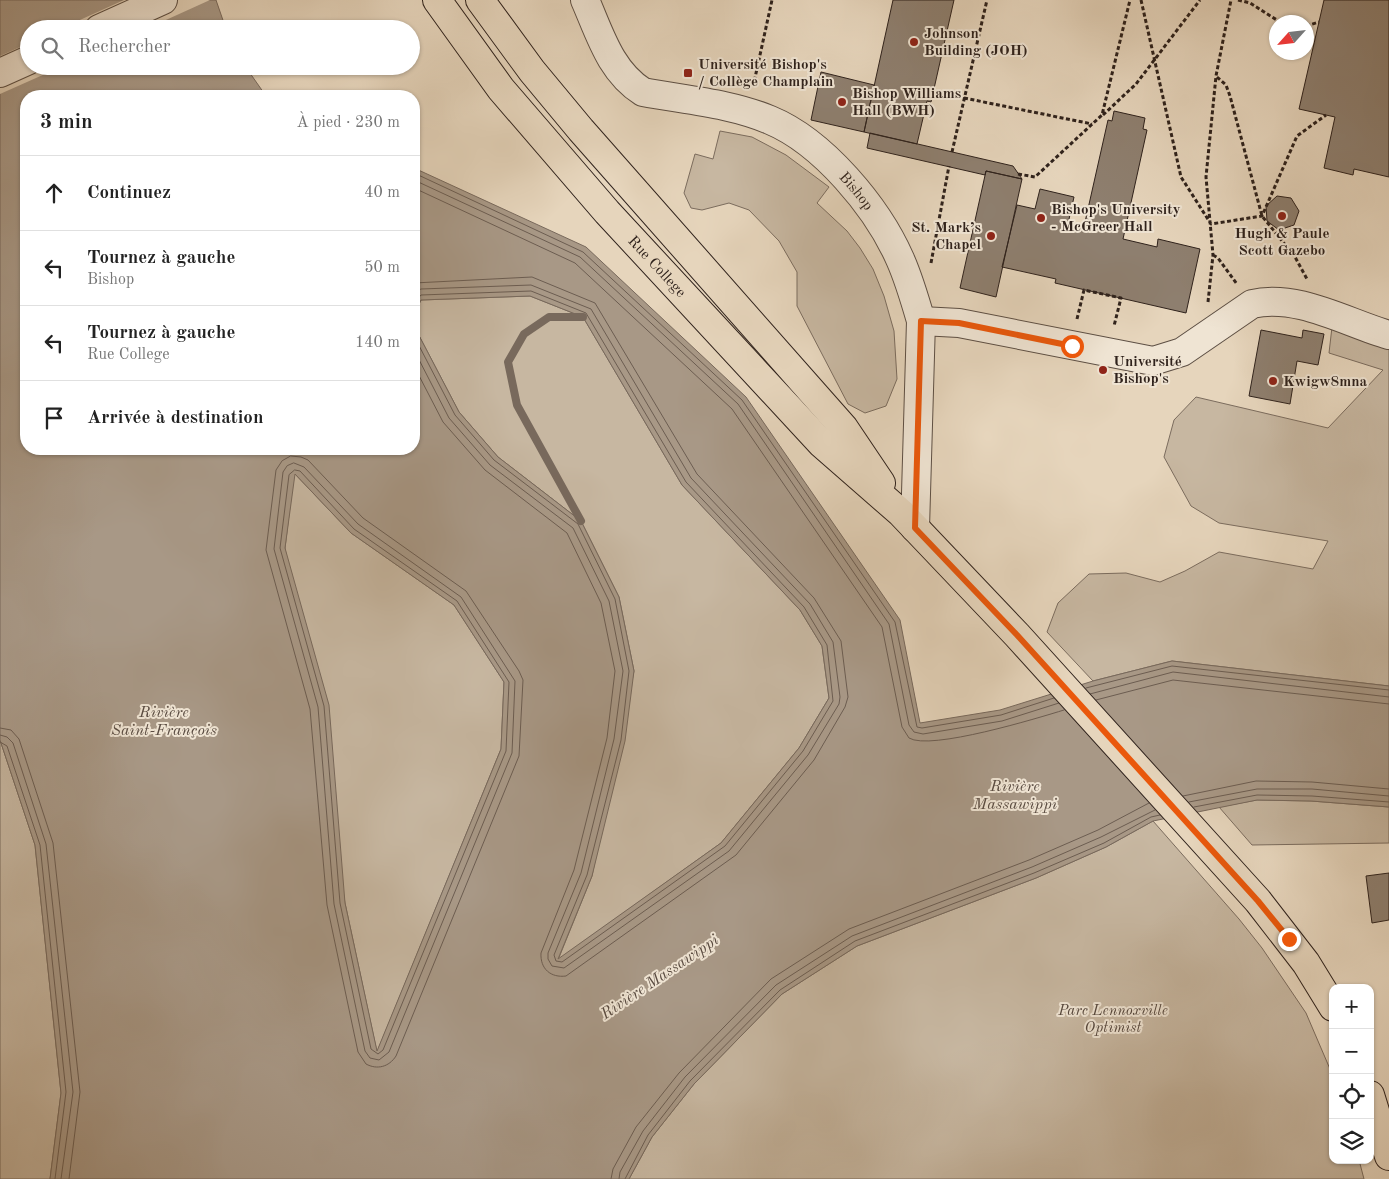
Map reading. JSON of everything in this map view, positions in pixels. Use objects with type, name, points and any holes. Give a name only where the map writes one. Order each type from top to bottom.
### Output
[{"type":"main road","name":"Rue College","points":[[437,0],[500,89],[600,206],[822,444],[908,521],[1200,836],[1289,939],[1329,1000]]},
{"type":"main road","name":"Rue College","points":[[480,0],[532,72],[581,130],[844,428],[908,521]]},
{"type":"main road","points":[[1374,1104],[1385,1128],[1389,1156]]},
{"type":"street","points":[[118,20],[162,0]]},
{"type":"street","name":"Bishop","points":[[584,0],[608,54],[619,72],[630,84],[643,92],[748,112],[771,120],[800,136],[845,179],[885,230],[900,258],[913,290],[921,321],[908,521]]},
{"type":"street","points":[[0,73],[20,64]]},
{"type":"street","points":[[921,321],[959,323],[1139,359],[1160,360],[1182,352],[1252,304],[1276,301],[1338,316],[1389,336]]},
{"type":"path","points":[[748,112],[772,0]]},
{"type":"path","points":[[952,152],[987,0]]},
{"type":"path","points":[[1102,115],[1130,0]]},
{"type":"path","points":[[1141,0],[1181,177],[1211,224]]},
{"type":"path","points":[[1018,174],[1035,176],[1136,84],[1200,0]]},
{"type":"path","points":[[1204,338],[1213,255],[1210,244],[1211,224],[1206,177],[1216,76],[1231,0]]},
{"type":"path","points":[[1238,0],[1250,3],[1269,15]]},
{"type":"path","points":[[1314,24],[1319,22]]},
{"type":"path","points":[[1216,76],[1226,85],[1230,96],[1262,216],[1295,257],[1311,286],[1312,310]]},
{"type":"path","points":[[964,98],[1093,124]]},
{"type":"path","points":[[1262,216],[1297,136],[1326,115]]},
{"type":"path","points":[[930,267],[949,166]]},
{"type":"path","points":[[1211,224],[1262,216]]},
{"type":"path","points":[[1213,255],[1218,258],[1252,304]]},
{"type":"path","points":[[1072,346],[1084,290],[1121,298],[1108,353]]},
{"type":"green space","points":[[720,131],[752,137],[786,155],[829,187],[817,203],[847,231],[873,269],[884,296],[894,331],[897,379],[886,406],[865,413],[848,404],[797,306],[797,272],[779,241],[749,210],[729,203],[702,210],[691,208],[684,193],[695,154],[713,159]]},
{"type":"green space","points":[[530,296],[583,317],[682,485],[800,610],[822,646],[829,698],[799,748],[721,843],[558,960],[592,876],[634,671],[619,597],[581,521],[498,457],[459,412],[420,337],[421,300]]},
{"type":"green space","points":[[1332,327],[1389,345],[1389,686],[1172,661],[1093,681],[1047,632],[1058,603],[1089,574],[1126,573],[1160,582],[1185,571],[1219,552],[1313,569],[1328,541],[1219,523],[1191,506],[1164,457],[1174,420],[1196,397],[1328,428],[1383,370],[1329,353]]},
{"type":"green space","points":[[294,473],[351,533],[454,605],[504,682],[501,749],[377,1052],[345,903],[285,548]]},
{"type":"green space","points":[[0,740],[35,845],[61,1093],[50,1179],[0,1179]]},
{"type":"green space","points":[[1257,800],[1311,801],[1389,807],[1389,843],[1252,845],[1219,807]]},
{"type":"green space","name":"Parc Lennoxville Optimist","points":[[1153,821],[1262,948],[1306,1013],[1329,1067],[1329,1164],[1360,1164],[1364,1179],[629,1179],[652,1137],[694,1084],[782,994],[857,946],[1036,878],[1106,847]]},
{"type":"water","name":"Rivière Saint-François","points":[[0,0],[216,0],[223,20],[20,20],[20,75],[251,75],[262,90],[20,90],[20,455],[420,455],[420,337],[459,412],[498,457],[581,521],[619,597],[634,671],[625,741],[592,876],[558,959],[721,843],[799,748],[829,698],[822,646],[800,610],[682,485],[583,317],[530,296],[421,300],[420,302],[420,171],[586,247],[746,397],[900,620],[920,723],[1000,710],[1093,681],[1172,661],[1389,686],[1389,807],[1311,801],[1257,800],[1153,821],[1106,847],[1036,878],[857,946],[782,994],[694,1084],[652,1137],[629,1179],[50,1179],[61,1093],[35,845],[0,740]],"holes":[[[295,474],[351,533],[454,605],[504,682],[501,749],[377,1051],[345,903],[329,705],[285,548]]]},
{"type":"pier","points":[[124,0],[210,0],[166,20],[80,20]]},
{"type":"pier","points":[[20,47],[20,75],[43,75],[0,94],[0,56]]},
{"type":"building","name":"Johnson Building (JOH)","points":[[893,0],[954,0],[931,102],[927,101],[917,144],[864,132]]},
{"type":"building","points":[[1324,0],[1389,0],[1389,177],[1354,169],[1353,175],[1324,168],[1335,117],[1299,109],[1310,60],[1314,60],[1314,44]]},
{"type":"building","name":"Bishop Williams Hall (BWH)","points":[[821,72],[874,85],[864,132],[811,120]]},
{"type":"building","name":"Bishop's University - McGreer Hall","points":[[1114,111],[1145,118],[1143,129],[1147,130],[1123,239],[1157,247],[1158,239],[1200,249],[1186,313],[1055,283],[1056,279],[1002,267],[1017,205],[1035,209],[1040,189],[1074,197],[1067,228],[1083,231],[1108,120],[1112,121]]},
{"type":"building","points":[[870,133],[1013,166],[1022,179],[986,171],[985,175],[867,148]]},
{"type":"building","name":"St. Mark’s Chapel","points":[[986,171],[1022,179],[996,297],[960,288]]},
{"type":"building","name":"Hugh & Paule Scott Gazebo","points":[[1277,196],[1291,198],[1299,211],[1294,225],[1279,230],[1267,221],[1266,206]]},
{"type":"building","name":"Kwigw8mna","points":[[1261,330],[1302,338],[1303,330],[1324,334],[1318,365],[1297,361],[1290,404],[1249,396]]},
{"type":"building","points":[[1389,873],[1389,920],[1372,923],[1366,876]]},
{"type":"waterway","points":[[581,521],[517,405],[508,362],[524,334],[549,317],[583,317]]},
{"type":"place","name":"Johnson Building (JOH)","points":[[914,42]]},
{"type":"place","name":"Université Bishop's / Collège Champlain","points":[[688,73]]},
{"type":"place","name":"Bishop Williams Hall (BWH)","points":[[842,102]]},
{"type":"place","name":"Hugh & Paule Scott Gazebo","points":[[1282,216]]},
{"type":"place","name":"Bishop's University - McGreer Hall","points":[[1041,218]]},
{"type":"place","name":"St. Mark’s Chapel","points":[[991,236]]},
{"type":"place","name":"Université Bishop's","points":[[1103,370]]},
{"type":"place","name":"Kwigw8mna","points":[[1273,381]]},
{"type":"route","points":[[1072,346],[959,323],[921,321],[915,528],[1017,635],[1200,836],[1289,939]]},
{"type":"water label","name":"Rivière Massawippi","points":[[1015,794]]},
{"type":"water label","name":"Rivière Massawippi","points":[[659,976]]}]
